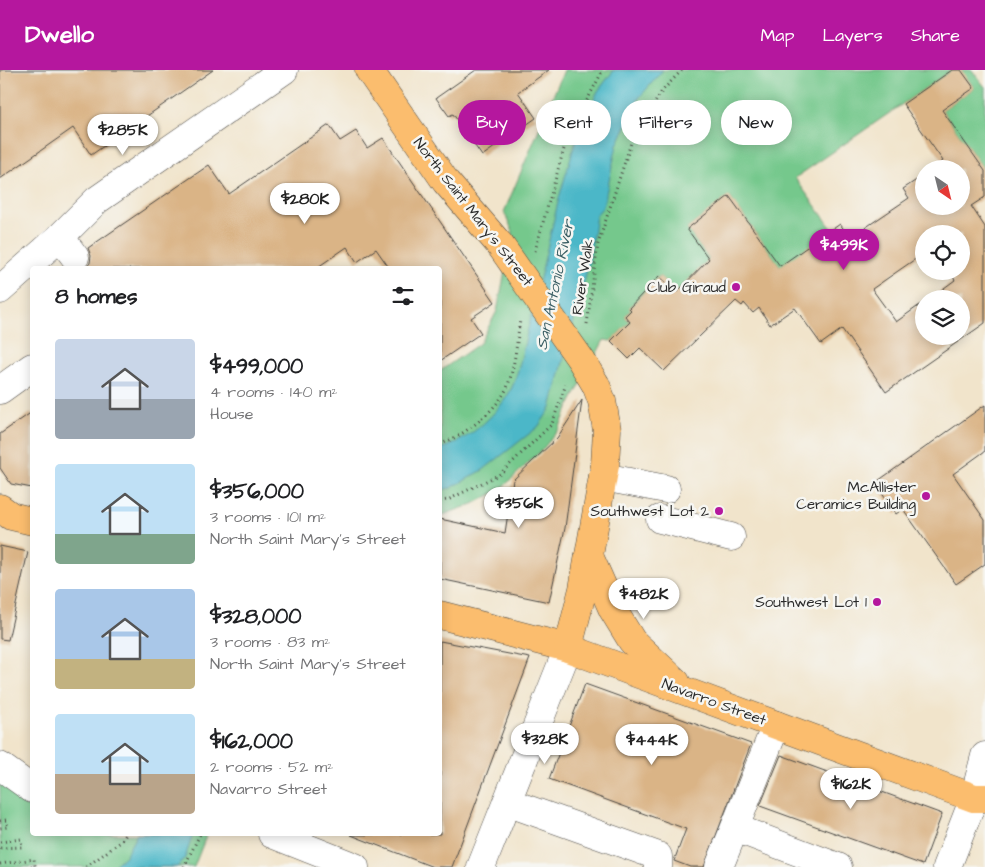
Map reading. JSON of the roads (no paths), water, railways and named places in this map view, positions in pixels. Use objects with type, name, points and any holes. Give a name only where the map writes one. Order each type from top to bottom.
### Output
[{"type":"main road","name":"North Saint Mary's Street","points":[[369,70],[446,182],[500,245],[581,360],[596,385],[602,401],[607,430],[603,477],[589,556],[568,648]]},
{"type":"main road","points":[[0,508],[11,516],[30,521]]},
{"type":"main road","points":[[589,556],[613,610],[632,641],[687,692]]},
{"type":"main road","name":"Navarro Street","points":[[442,616],[568,648],[979,798]]},
{"type":"street","points":[[38,266],[68,247],[97,200],[284,70]]},
{"type":"street","points":[[0,290],[30,271]]},
{"type":"street","points":[[1,386],[30,368]]},
{"type":"street","points":[[603,477],[666,488]]},
{"type":"street","points":[[660,519],[731,537]]},
{"type":"street","name":"North Saint Mary's Street","points":[[481,867],[568,648]]},
{"type":"street","points":[[719,867],[776,725]]},
{"type":"street","points":[[947,867],[979,798],[985,756]]},
{"type":"street","points":[[0,766],[30,788]]},
{"type":"street","points":[[507,802],[658,856],[658,867]]},
{"type":"street","points":[[735,828],[838,867]]},
{"type":"street","points":[[277,836],[355,867]]},
{"type":"water","name":"San Antonio River","points":[[614,70],[663,70],[638,100],[621,100],[621,136],[617,145],[603,207],[596,215],[589,263],[551,408],[538,427],[483,470],[451,488],[442,490],[442,448],[470,434],[488,420],[503,402],[512,387],[519,367],[559,198],[574,145],[611,145],[611,100],[594,100]]},
{"type":"water","points":[[136,836],[192,836],[185,858],[177,867],[112,867],[125,856]]},
{"type":"place","name":"Club Giraud","points":[[736,287]]},
{"type":"place","name":"McAllister Ceramics Building","points":[[926,496]]},
{"type":"place","name":"Southwest Lot 2","points":[[719,511]]},
{"type":"place","name":"Southwest Lot 1","points":[[877,602]]}]
